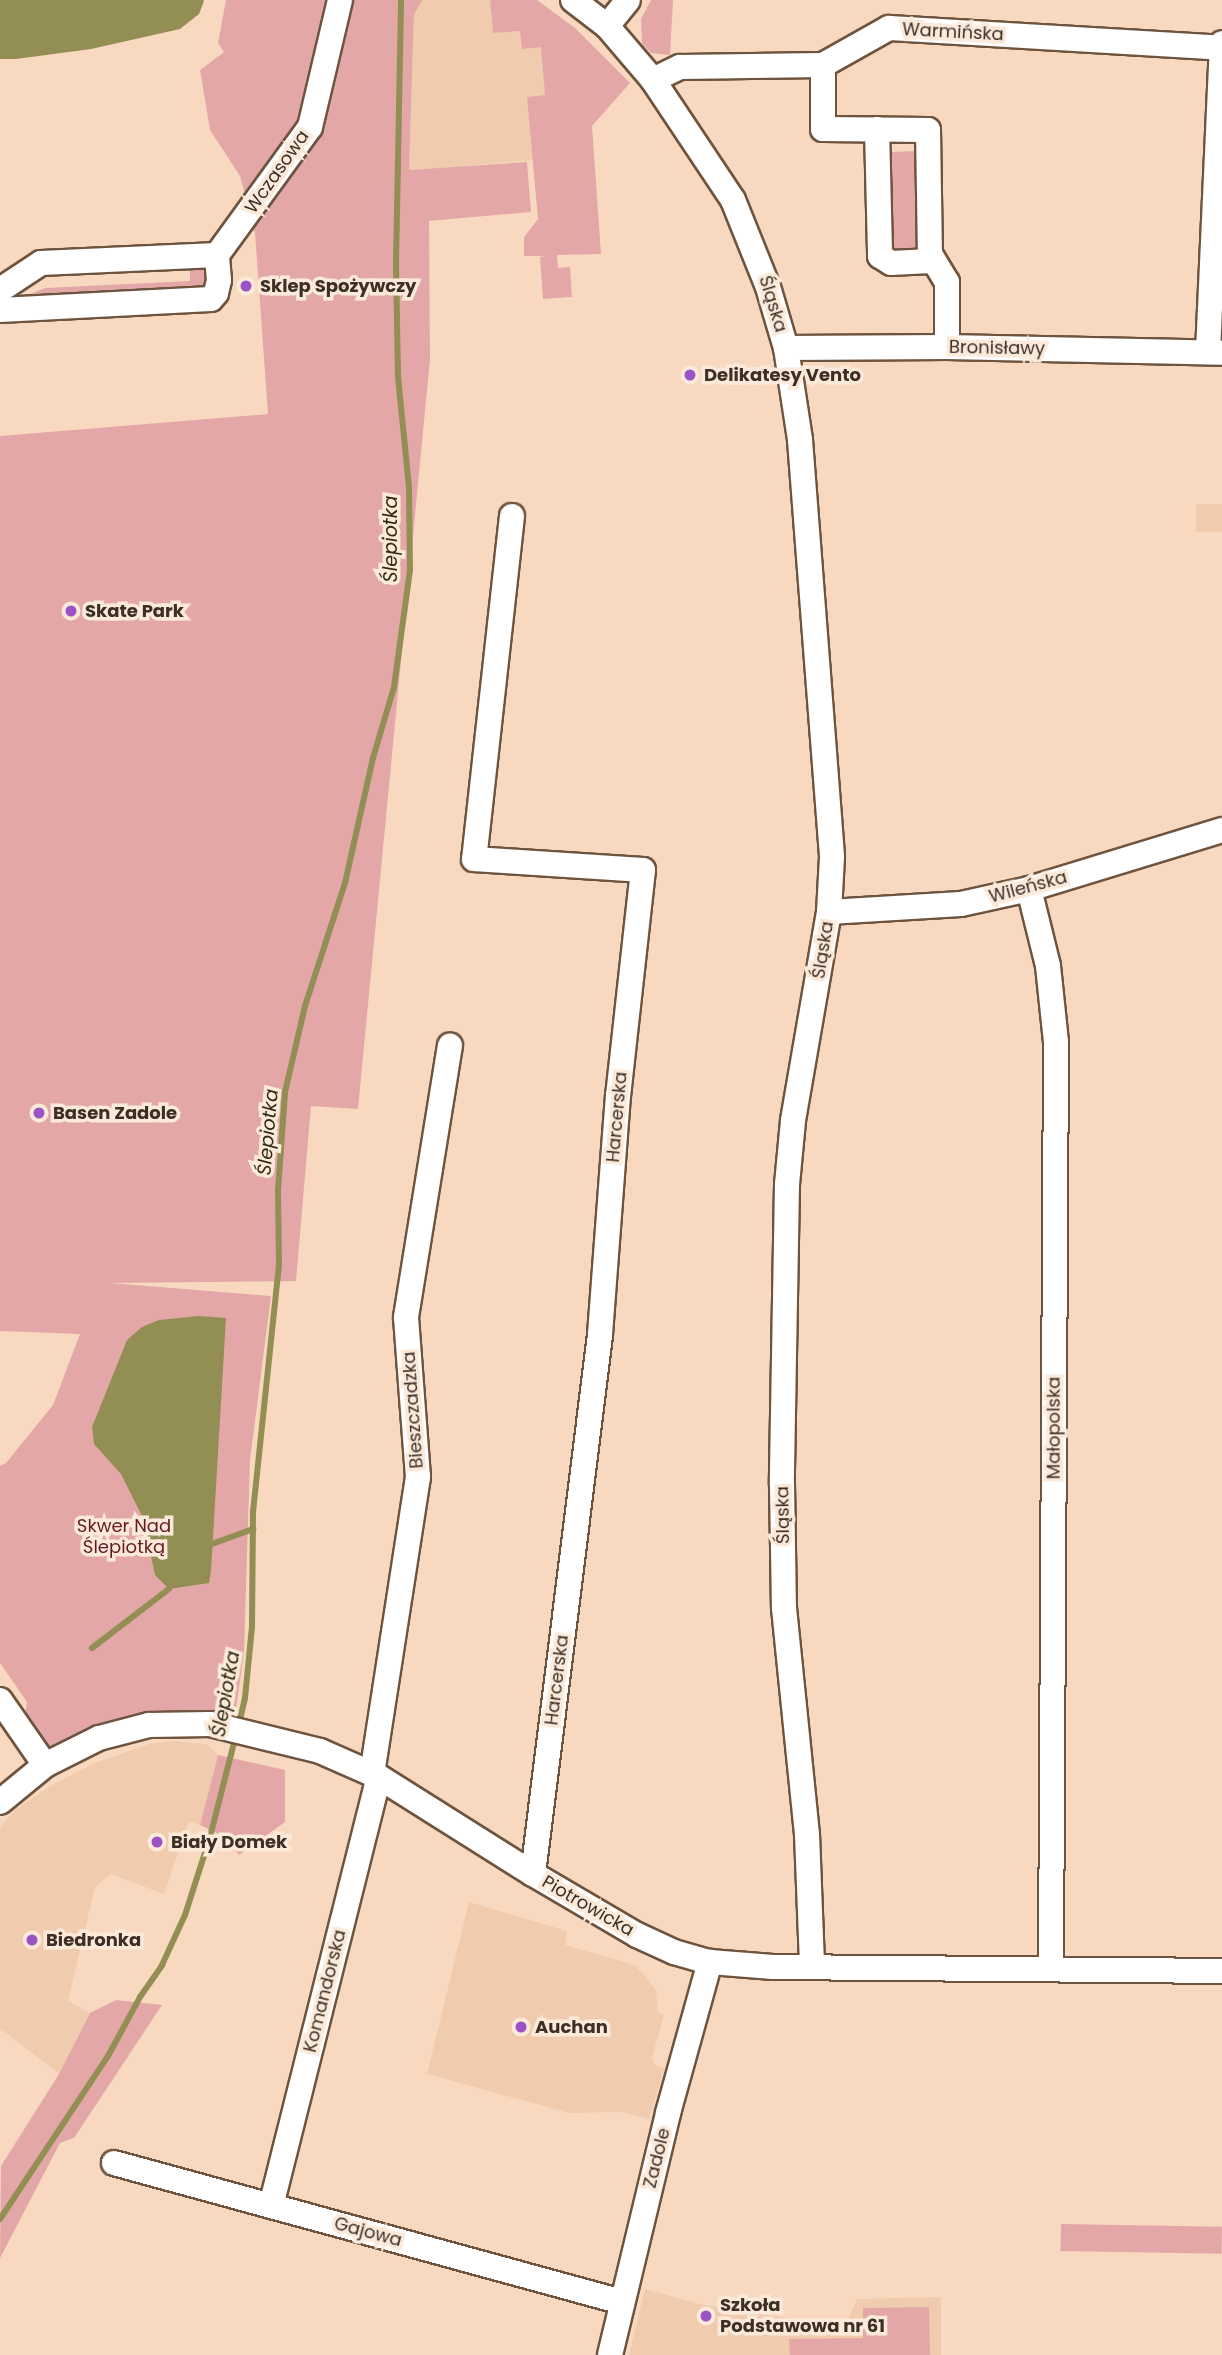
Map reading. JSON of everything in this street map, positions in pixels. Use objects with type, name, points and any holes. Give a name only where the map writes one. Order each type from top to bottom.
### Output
[{"type":"street","name":"Wczasowa","points":[[217,255],[310,127],[340,0]]},
{"type":"street","name":"Śląska","points":[[573,0],[607,26],[653,80],[733,200],[757,256],[786,348],[800,440],[832,857],[829,912],[793,1121],[786,1184],[782,1484],[784,1608],[807,1834],[812,1967]]},
{"type":"street","points":[[607,26],[628,0]]},
{"type":"street","name":"Warmińska","points":[[653,80],[680,67],[823,65],[889,28],[1222,46]]},
{"type":"street","name":"Bronisławy","points":[[786,348],[947,347],[1215,352],[1222,46]]},
{"type":"street","points":[[823,65],[823,129],[928,130],[931,261],[947,282],[947,347]]},
{"type":"street","points":[[877,129],[880,256],[891,263],[931,261]]},
{"type":"street","points":[[0,290],[41,263],[217,255],[219,280],[216,293],[211,299],[0,310]]},
{"type":"street","name":"Harcerska","points":[[512,516],[474,859],[643,870],[618,1095],[600,1335],[533,1874]]},
{"type":"street","name":"Wileńska","points":[[829,912],[961,904],[1029,889],[1222,830]]},
{"type":"street","name":"Małopolska","points":[[1029,889],[1048,966],[1056,1042],[1051,1969]]},
{"type":"street","name":"Bieszczadzka","points":[[375,1775],[418,1477],[406,1317],[450,1046]]},
{"type":"street","points":[[0,1700],[45,1765]]},
{"type":"street","name":"Piotrowicka","points":[[3,1799],[45,1765],[99,1738],[124,1730],[160,1724],[210,1724],[320,1751],[375,1775],[533,1874],[637,1935],[674,1952],[710,1962],[812,1967],[1222,1971]]},
{"type":"street","name":"Komandorska","points":[[271,2206],[375,1775]]},
{"type":"street","name":"Zadole","points":[[610,2355],[668,2113],[710,1962]]},
{"type":"street","name":"Gajowa","points":[[114,2164],[622,2302]]},
{"type":"shaded area","points":[[0,0],[204,1],[199,14],[180,29],[91,49],[0,59]]},
{"type":"shaded area","points":[[422,0],[490,0],[493,33],[520,31],[541,47],[545,95],[527,97],[533,160],[409,171],[414,15]]},
{"type":"shaded area","points":[[1196,504],[1222,504],[1222,532],[1196,532]]},
{"type":"shaded area","points":[[198,1316],[226,1318],[211,1571],[209,1583],[169,1589],[155,1575],[143,1518],[121,1474],[94,1444],[92,1427],[127,1340],[142,1327],[159,1320]]},
{"type":"shaded area","points":[[172,1741],[207,1744],[218,1755],[200,1825],[189,1821],[164,1894],[111,1874],[95,1887],[68,2001],[90,2013],[59,2074],[0,2028],[0,1827],[15,1810],[52,1785],[95,1763],[149,1744]]},
{"type":"shaded area","points":[[469,1902],[567,1931],[565,1945],[634,1965],[644,1975],[656,1990],[658,2013],[664,2015],[652,2058],[655,2065],[664,2068],[649,2119],[620,2112],[569,2113],[427,2074]]},
{"type":"shaded area","name":"Szkoła Podstawowa nr 61","points":[[645,2289],[700,2304],[845,2327],[857,2299],[941,2297],[941,2355],[629,2355]]},
{"type":"green space","name":"Skwer Nad Ślepiotką","points":[[226,0],[422,0],[414,15],[409,170],[527,162],[531,212],[429,221],[430,359],[358,1109],[311,1106],[296,1281],[110,1283],[271,1296],[250,1460],[244,1652],[235,1716],[213,1712],[128,1716],[90,1729],[45,1751],[24,1722],[27,1702],[0,1663],[0,1466],[6,1463],[53,1405],[80,1334],[0,1331],[0,436],[268,414],[255,233],[240,176],[210,130],[200,70],[224,52],[218,43]]},
{"type":"green space","points":[[490,0],[537,0],[575,28],[630,83],[592,126],[601,254],[557,255],[558,268],[570,267],[572,297],[543,299],[540,257],[546,256],[524,256],[524,237],[538,219],[527,97],[545,95],[541,47],[522,49],[520,31],[493,33]]},
{"type":"green space","points":[[651,0],[673,0],[670,55],[651,53],[642,44],[641,19]]},
{"type":"green space","points":[[921,151],[918,251],[891,250],[888,152]]},
{"type":"green space","points":[[201,266],[208,274],[209,289],[20,298],[45,288],[190,281],[190,268]]},
{"type":"green space","points":[[218,1755],[285,1770],[285,1822],[239,1855],[227,1838],[200,1825]]},
{"type":"green space","points":[[116,2000],[162,2005],[74,2138],[60,2143],[0,2258],[1,2166],[59,2074],[90,2013]]},
{"type":"green space","points":[[1061,2224],[1222,2227],[1222,2254],[1061,2251]]},
{"type":"green space","points":[[929,2307],[930,2355],[790,2355],[789,2339],[863,2338],[863,2308]]},
{"type":"waterway","name":"Ślepiotka","points":[[239,1724],[245,1698],[252,1627],[253,1512],[279,1265],[278,1190],[285,1092],[305,1006],[345,883],[373,758],[394,687],[410,570],[409,487],[398,377],[396,264],[401,0]]},
{"type":"waterway","points":[[212,1544],[253,1529]]},
{"type":"waterway","points":[[92,1648],[169,1589]]},
{"type":"waterway","name":"Ślepiotka","points":[[0,2219],[108,2056],[140,1997],[162,1965],[185,1915],[210,1837],[236,1735]]},
{"type":"place","name":"Sklep Spożywczy","points":[[246,286]]},
{"type":"place","name":"Delikatesy Vento","points":[[690,375]]},
{"type":"place","name":"Skate Park","points":[[71,611]]},
{"type":"place","name":"Basen Zadole","points":[[39,1113]]},
{"type":"place","name":"Biały Domek","points":[[157,1842]]},
{"type":"place","name":"Biedronka","points":[[32,1940]]},
{"type":"place","name":"Auchan","points":[[521,2027]]},
{"type":"place","name":"Szkoła Podstawowa nr 61","points":[[706,2316]]}]
